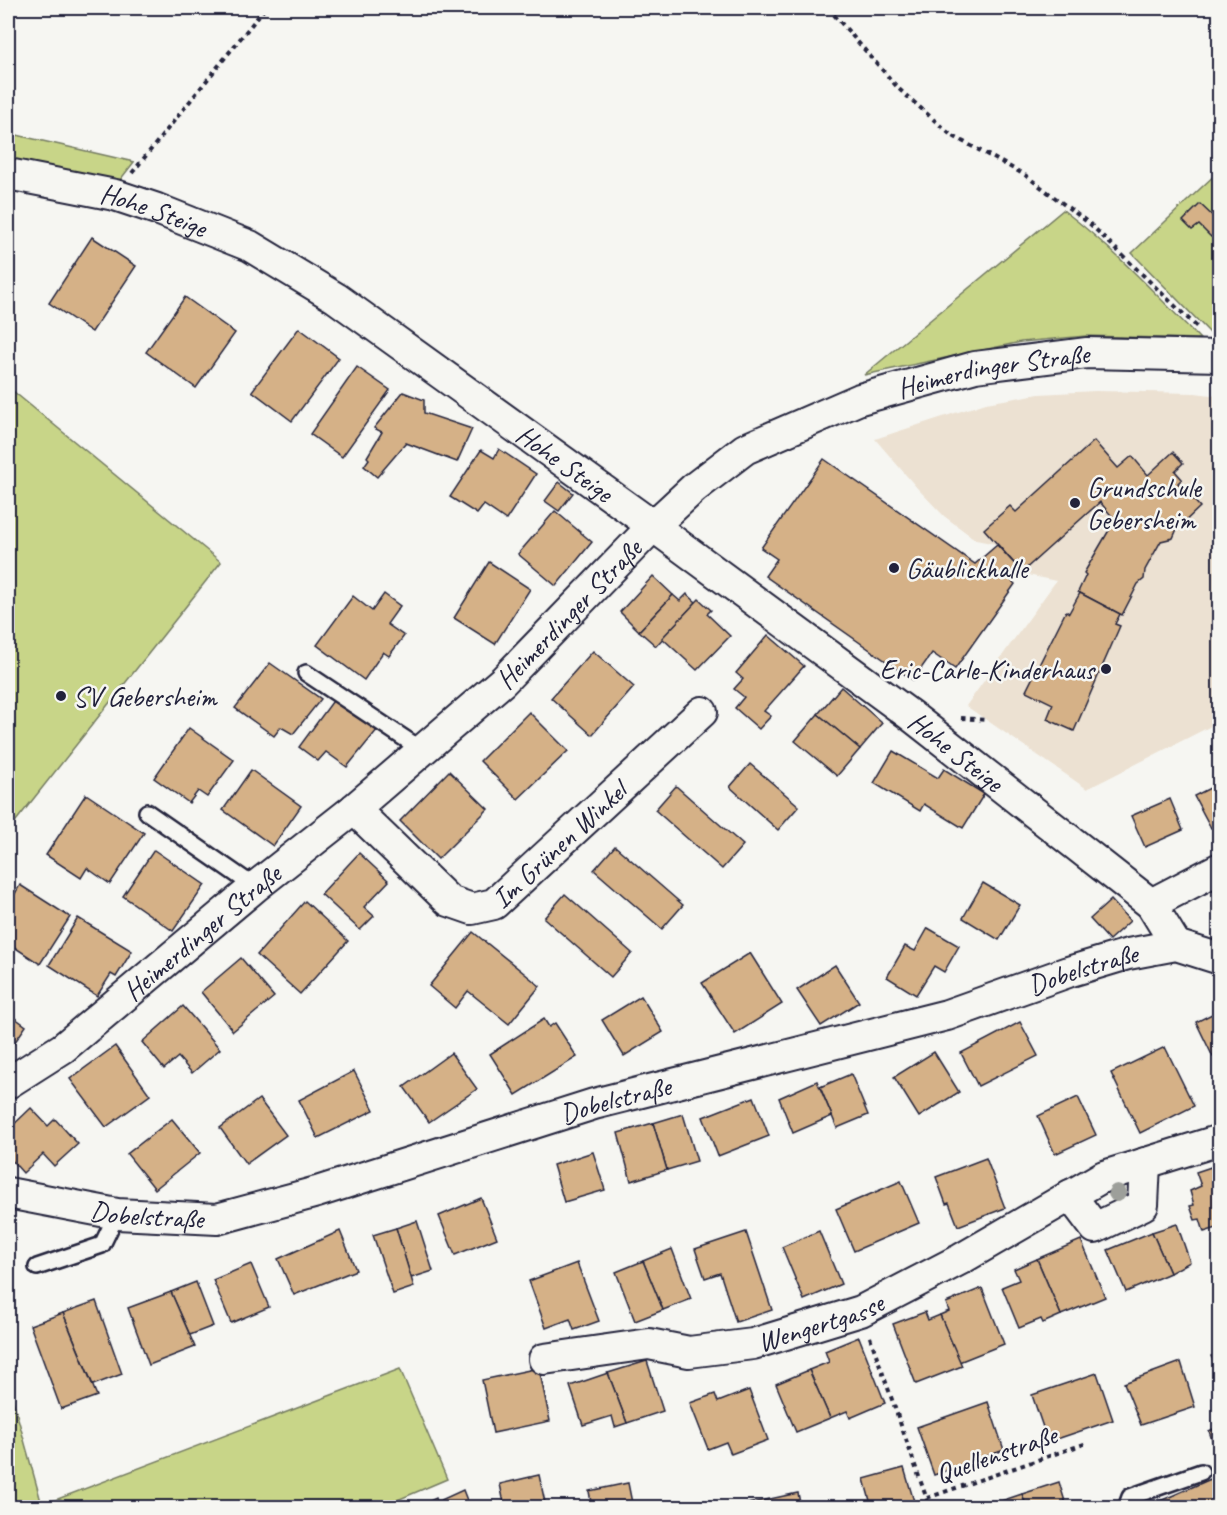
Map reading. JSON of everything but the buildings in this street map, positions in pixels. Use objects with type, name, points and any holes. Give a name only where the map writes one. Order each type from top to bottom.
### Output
[{"type":"street","name":"Hohe Steige","points":[[8,174],[115,195],[157,209],[250,246],[336,298],[910,715],[1151,904],[1176,945]]},
{"type":"street","name":"Heimerdinger Straße","points":[[8,1083],[63,1048],[255,887],[354,809],[503,681],[652,526],[694,488],[745,449],[860,399],[975,367],[1087,353],[1220,356]]},
{"type":"street","name":"Im Grünen Winkel","points":[[354,809],[449,901],[472,909],[494,903],[702,712]]},
{"type":"street","points":[[1151,904],[1220,868]]},
{"type":"street","name":"Dobelstraße","points":[[8,1193],[117,1214],[217,1219],[316,1192],[594,1104],[947,1015],[1128,954],[1176,945],[1220,959]]},
{"type":"street","name":"Wengertgasse","points":[[544,1359],[649,1344],[689,1352],[753,1344],[840,1318],[861,1311],[962,1259],[1104,1176],[1220,1140]]},
{"type":"street","points":[[1070,1195],[1095,1228],[1143,1205],[1145,1163]]},
{"type":"lane","points":[[306,673],[422,750]]},
{"type":"lane","points":[[147,812],[255,887]]},
{"type":"lane","points":[[37,1267],[102,1245],[117,1214]]},
{"type":"lane","points":[[1126,1508],[1130,1497],[1201,1472]]},
{"type":"path","points":[[115,195],[265,8]]},
{"type":"path","points":[[828,8],[899,90],[951,135],[1025,176],[1090,224],[1193,322]]},
{"type":"path","points":[[869,1332],[927,1498]]},
{"type":"path","name":"Quellenstraße","points":[[930,1508],[927,1498],[1087,1443]]},
{"type":"shaded area","name":"Grundschule Gebersheim","points":[[1095,391],[1195,393],[1219,396],[1219,722],[1087,789],[966,706],[1056,581],[1023,574],[996,544],[976,540],[944,516],[875,439],[986,403],[1039,394]]},
{"type":"green space","points":[[8,133],[134,162],[113,189],[8,166]]},
{"type":"green space","points":[[1219,171],[1219,339],[1215,338],[1132,253]]},
{"type":"green space","points":[[1063,210],[1117,256],[1200,339],[1086,336],[1021,342],[864,375]]},
{"type":"green space","name":"SV Gebersheim","points":[[8,387],[221,562],[8,831]]},
{"type":"green space","points":[[400,1369],[447,1479],[381,1507],[8,1507],[8,1382],[42,1505]]},
{"type":"place","name":"Grundschule Gebersheim","points":[[1075,503]]},
{"type":"place","name":"Gäublickhalle","points":[[894,568]]},
{"type":"place","name":"Eric-Carle-Kinderhaus","points":[[1106,669]]},
{"type":"place","name":"SV Gebersheim","points":[[61,696]]}]
